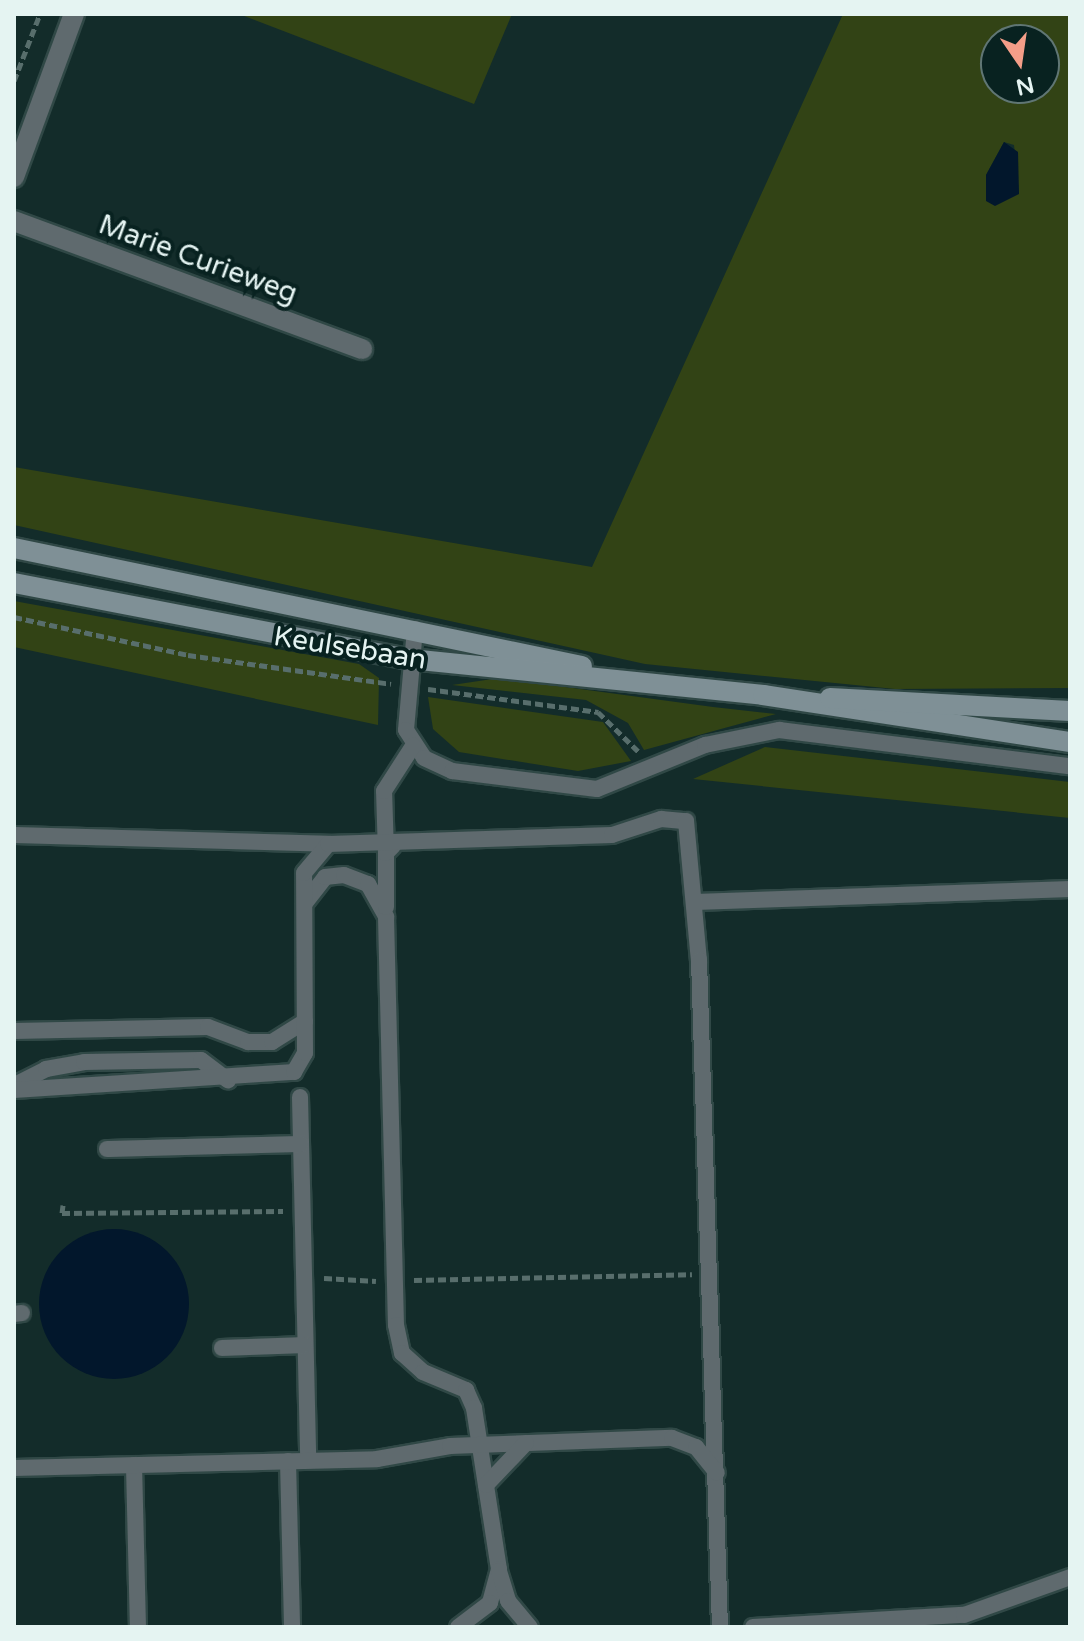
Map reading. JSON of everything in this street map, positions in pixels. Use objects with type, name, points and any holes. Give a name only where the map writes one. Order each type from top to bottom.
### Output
[{"type":"main road","name":"Keulsebaan","points":[[14,548],[415,629],[638,680]]},
{"type":"main road","name":"Keulsebaan","points":[[14,583],[410,659],[763,695],[1070,742]]},
{"type":"main road","name":"Keulsebaan","points":[[763,695],[1070,711]]},
{"type":"street","points":[[14,177],[74,14]]},
{"type":"street","name":"Marie Curieweg","points":[[14,221],[362,349]]},
{"type":"lane","points":[[415,629],[406,686],[413,746],[384,791],[389,846],[386,917],[394,1281],[402,1353],[423,1372],[466,1390],[481,1445],[499,1569],[508,1601],[530,1627]]},
{"type":"lane","points":[[413,746],[452,771],[567,789],[619,785],[705,745],[779,730],[1070,766]]},
{"type":"lane","points":[[14,835],[389,846],[612,835],[661,819],[686,821],[696,902],[720,1627]]},
{"type":"lane","points":[[14,1088],[228,1080],[294,1072],[305,1053],[304,905],[308,865],[328,844]]},
{"type":"lane","points":[[304,905],[318,882],[344,875],[368,884],[386,917]]},
{"type":"lane","points":[[696,902],[1070,889]]},
{"type":"lane","points":[[14,1031],[208,1027],[248,1042],[272,1042],[305,1021]]},
{"type":"lane","points":[[300,1097],[308,1460]]},
{"type":"lane","points":[[107,1149],[301,1144]]},
{"type":"lane","points":[[222,1348],[305,1345]]},
{"type":"lane","points":[[14,1468],[288,1461],[481,1445],[672,1438],[696,1447],[717,1473]]},
{"type":"lane","points":[[486,1485],[526,1443]]},
{"type":"lane","points":[[288,1461],[292,1627]]},
{"type":"lane","points":[[134,1465],[138,1627]]},
{"type":"lane","points":[[458,1627],[490,1603],[499,1569]]},
{"type":"lane","points":[[753,1627],[964,1615],[1070,1577]]},
{"type":"path","points":[[14,81],[40,14]]},
{"type":"path","name":"Keulsebaan","points":[[14,617],[188,655],[598,712],[623,731],[652,770]]},
{"type":"path","points":[[63,1205],[62,1213],[282,1209],[327,1281],[710,1273]]},
{"type":"green space","points":[[239,14],[512,14],[474,104]]},
{"type":"green space","points":[[843,14],[1070,14],[1070,688],[895,689],[645,664],[14,525],[14,467],[592,567]],"holes":[[[1004,142],[1014,145],[1019,194],[986,175]]]},
{"type":"green space","points":[[14,601],[359,664],[379,678],[378,725],[14,647]]},
{"type":"green space","points":[[499,678],[776,714],[644,750],[628,723],[586,700],[452,685]]},
{"type":"green space","points":[[428,697],[603,722],[631,761],[578,771],[459,752],[433,729]]},
{"type":"green space","points":[[765,747],[1070,782],[1070,818],[693,779]]},
{"type":"water","points":[[1004,142],[1018,152],[1019,194],[995,206],[986,201],[986,175]]},
{"type":"water","points":[[114,1229],[143,1235],[167,1251],[183,1275],[189,1304],[183,1333],[167,1357],[143,1373],[114,1379],[85,1373],[61,1357],[45,1333],[39,1304],[45,1275],[61,1251],[85,1235]]}]
